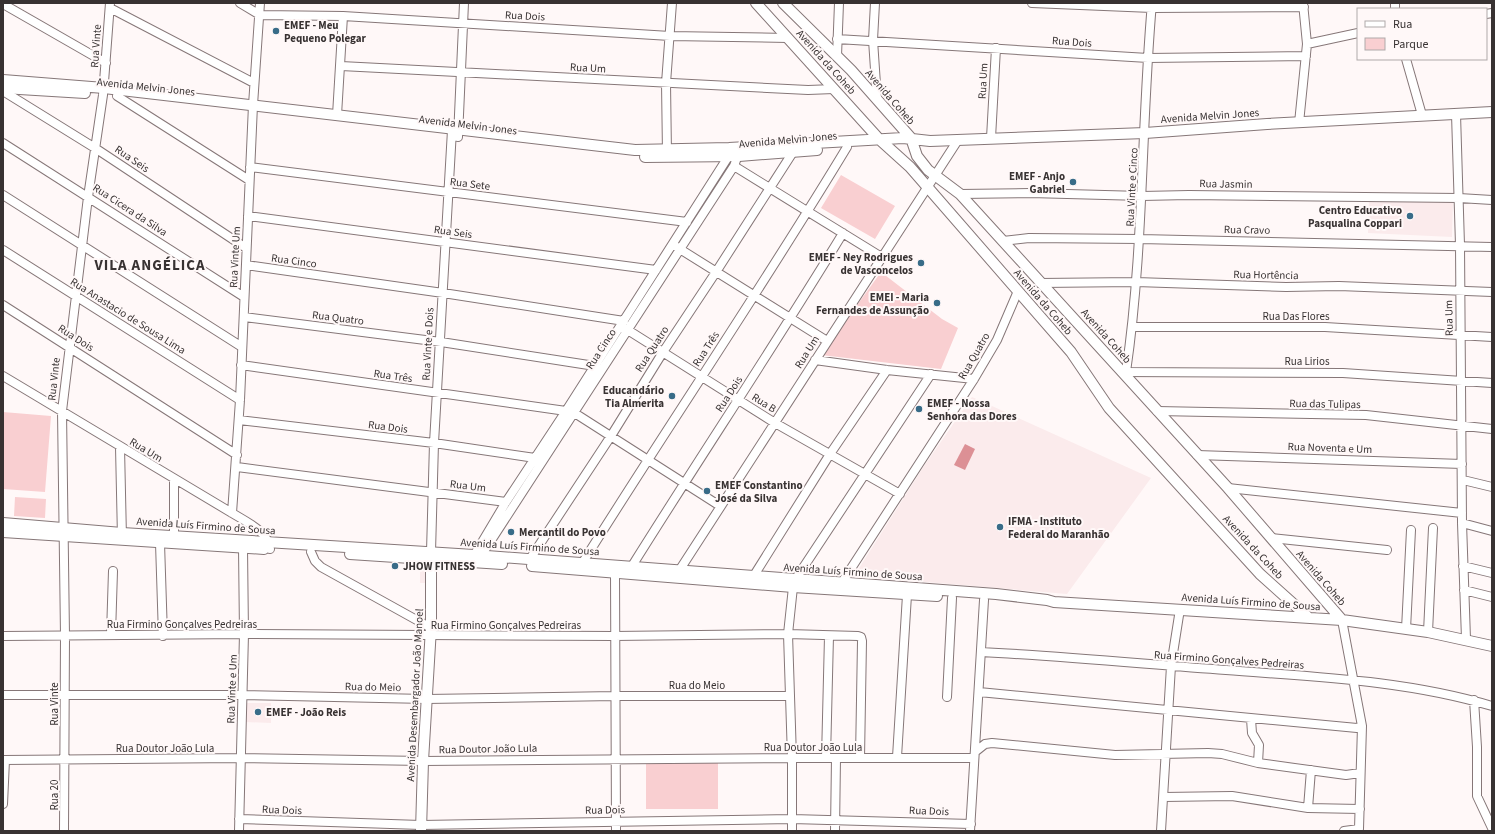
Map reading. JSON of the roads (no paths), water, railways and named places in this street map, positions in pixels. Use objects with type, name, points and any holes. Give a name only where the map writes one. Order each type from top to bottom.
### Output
[{"type":"main road","name":"Avenida da Coheb","points":[[756,3],[882,142],[904,160],[928,187],[1071,352],[1109,408],[1260,574],[1309,618]]},
{"type":"main road","name":"Avenida da Coheb","points":[[783,3],[851,70]]},
{"type":"main road","name":"Avenida Coheb","points":[[851,70],[912,141],[922,164],[935,176],[960,194],[1040,283],[1124,372],[1228,488],[1342,620]]},
{"type":"main road","name":"Avenida Melvin Jones","points":[[3,80],[253,108],[455,133],[667,153],[734,155],[793,152],[882,142]]},
{"type":"main road","name":"Avenida Melvin Jones","points":[[3,89],[104,91],[117,96],[337,115],[455,133]]},
{"type":"main road","name":"Avenida Melvin Jones","points":[[734,155],[882,142],[1145,133],[1422,115],[1492,112]]},
{"type":"main road","name":"Avenida Luís Firmino de Sousa","points":[[3,523],[64,532],[122,537],[432,556]]},
{"type":"main road","name":"Avenida Luís Firmino de Sousa","points":[[3,532],[64,532]]},
{"type":"main road","name":"Avenida Luís Firmino de Sousa","points":[[122,537],[160,543],[174,540],[243,548],[270,546],[312,552],[530,559],[540,563],[583,562],[632,566],[678,573],[794,584],[839,586],[952,598],[1046,605],[1054,602]]},
{"type":"main road","name":"Avenida Desembargador João Manoel","points":[[421,828],[432,556]]},
{"type":"main road","name":"Avenida Luís Firmino de Sousa","points":[[476,558],[540,563],[615,572],[678,573],[753,577],[794,584]]},
{"type":"main road","name":"Avenida Luís Firmino de Sousa","points":[[914,593],[996,594],[1054,602],[1342,620],[1428,632],[1466,639],[1492,646]]},
{"type":"street","points":[[240,3],[260,15]]},
{"type":"street","name":"Rua Vinte Um","points":[[232,513],[237,467],[249,180],[260,3]]},
{"type":"street","name":"Rua Vinte e Dois","points":[[432,556],[434,443],[441,342],[445,242],[448,192],[461,72],[464,3]]},
{"type":"street","points":[[667,153],[666,83],[672,3]]},
{"type":"street","points":[[837,56],[839,3]]},
{"type":"street","points":[[876,3],[873,40],[876,99]]},
{"type":"street","points":[[1032,3],[1304,5],[1308,44],[1300,123]]},
{"type":"street","points":[[3,4],[106,63]]},
{"type":"street","name":"Rua Vinte e Cinco","points":[[1124,372],[1133,327],[1140,239],[1148,58],[1152,5]]},
{"type":"street","points":[[110,6],[254,84]]},
{"type":"street","name":"Rua Vinte","points":[[65,760],[62,411],[68,347],[104,91],[110,6]]},
{"type":"street","name":"Rua Dois","points":[[260,15],[343,16],[670,36],[788,38]]},
{"type":"street","points":[[337,115],[343,16]]},
{"type":"street","points":[[1308,44],[1357,33]]},
{"type":"street","name":"Rua Dois","points":[[837,40],[873,40],[1148,58],[1306,56]]},
{"type":"street","name":"Rua Um","points":[[991,138],[996,48]]},
{"type":"street","points":[[1406,60],[1422,115]]},
{"type":"street","name":"Rua Um","points":[[341,66],[808,90],[834,89]]},
{"type":"street","name":"Rua Seis","points":[[3,89],[246,248]]},
{"type":"street","points":[[117,96],[249,180]]},
{"type":"street","name":"Rua Um","points":[[1456,114],[1462,381],[1462,523],[1466,639]]},
{"type":"street","name":"Rua Um","points":[[678,573],[826,341],[883,258],[958,140]]},
{"type":"street","name":"Rua Cicera da Silva","points":[[3,143],[244,297]]},
{"type":"street","name":"Rua Três","points":[[583,562],[647,459],[754,296],[847,147]]},
{"type":"street","name":"Rua Quatro","points":[[530,559],[611,436],[662,352],[716,272],[793,152]]},
{"type":"street","points":[[734,155],[770,187],[883,258]]},
{"type":"street","name":"Rua Cinco","points":[[476,558],[506,502],[535,458],[570,411],[595,366],[624,325],[656,270],[676,247],[687,222],[734,155]]},
{"type":"street","name":"Rua Cinco","points":[[476,558],[734,155]]},
{"type":"street","name":"Rua Sete","points":[[250,167],[687,222]]},
{"type":"street","name":"Rua Jasmin","points":[[960,194],[1030,193],[1142,196],[1189,195],[1459,198],[1492,200]]},
{"type":"street","points":[[3,195],[242,347]]},
{"type":"street","name":"Rua Seis","points":[[248,216],[656,270]]},
{"type":"street","name":"Rua Dois","points":[[632,566],[684,483],[791,319],[843,233]]},
{"type":"street","name":"Rua Cravo","points":[[1003,241],[1029,238],[1140,239],[1460,245],[1492,247]]},
{"type":"street","points":[[676,247],[826,341]]},
{"type":"street","name":"Rua Anastacio de Sousa Lima","points":[[3,250],[240,400]]},
{"type":"street","name":"Rua Cinco","points":[[246,265],[443,293],[624,325]]},
{"type":"street","name":"Rua Hortência","points":[[1040,283],[1136,282],[1492,292]]},
{"type":"street","name":"Rua Quatro","points":[[839,586],[974,379],[997,340],[1018,291]]},
{"type":"street","name":"Rua Dois","points":[[3,305],[237,455]]},
{"type":"street","name":"Rua Quatro","points":[[244,317],[441,342],[595,366]]},
{"type":"street","name":"Rua B","points":[[624,325],[662,352],[775,423],[900,494]]},
{"type":"street","name":"Rua Das Flores","points":[[1133,327],[1325,327],[1460,334]]},
{"type":"street","points":[[1460,334],[1492,337]]},
{"type":"street","points":[[815,360],[887,370],[974,379]]},
{"type":"street","name":"Rua Três","points":[[241,365],[570,411]]},
{"type":"street","points":[[753,577],[830,454],[887,370]]},
{"type":"street","name":"Rua Lirios","points":[[1124,372],[1343,373],[1492,383]]},
{"type":"street","points":[[792,831],[792,758],[788,634],[794,584],[931,374]]},
{"type":"street","name":"Rua Um","points":[[3,376],[232,513],[262,533],[270,546]]},
{"type":"street","name":"Rua das Tulipas","points":[[1157,410],[1366,415],[1492,428]]},
{"type":"street","points":[[570,411],[720,506]]},
{"type":"street","name":"Rua Dois","points":[[239,420],[434,443],[535,458]]},
{"type":"street","points":[[120,447],[122,537]]},
{"type":"street","name":"Rua Noventa e Um","points":[[1197,454],[1462,464]]},
{"type":"street","name":"Rua Um","points":[[237,467],[506,502]]},
{"type":"street","points":[[174,479],[174,540]]},
{"type":"street","points":[[1462,480],[1492,488]]},
{"type":"street","points":[[1228,488],[1462,514]]},
{"type":"street","points":[[1462,523],[1492,531]]},
{"type":"street","points":[[1428,632],[1433,528]]},
{"type":"street","points":[[1406,629],[1411,530]]},
{"type":"street","points":[[1271,538],[1387,550]]},
{"type":"street","points":[[160,543],[163,636]]},
{"type":"street","name":"Rua Vinte e Um","points":[[239,831],[244,634],[243,548]]},
{"type":"street","points":[[312,552],[315,561],[321,567],[430,632]]},
{"type":"street","points":[[1463,566],[1492,574]]},
{"type":"street","points":[[111,634],[113,570]]},
{"type":"street","points":[[615,572],[614,636],[616,831]]},
{"type":"street","points":[[1464,590],[1492,597]]},
{"type":"street","points":[[897,757],[914,593]]},
{"type":"street","points":[[947,697],[952,598]]},
{"type":"street","points":[[971,828],[984,600]]},
{"type":"street","points":[[1161,831],[1170,710],[1171,666],[1180,609]]},
{"type":"street","points":[[1342,620],[1352,680],[1358,698],[1362,726],[1360,829],[1344,831]]},
{"type":"street","name":"Rua Firmino Gonçalves Pedreiras","points":[[3,636],[111,634],[163,636],[430,632],[614,636],[788,634],[858,636],[862,639],[860,758]]},
{"type":"street","points":[[826,758],[829,636]]},
{"type":"street","name":"Rua Firmino Gonçalves Pedreiras","points":[[981,652],[1048,655],[1352,680],[1412,687],[1474,700],[1492,706]]},
{"type":"street","points":[[979,692],[1352,728],[1362,726]]},
{"type":"street","name":"Rua do Meio","points":[[3,696],[242,695],[426,699],[615,696],[790,696]]},
{"type":"street","points":[[1474,700],[1478,757],[1477,796],[1492,828]]},
{"type":"street","points":[[1251,719],[1252,733],[1259,745],[1258,763]]},
{"type":"street","points":[[975,755],[985,744],[992,742],[1116,755],[1222,754],[1258,763],[1346,775],[1360,773]]},
{"type":"street","name":"Rua Doutor João Lula","points":[[4,760],[240,758],[423,761],[860,758],[975,755]]},
{"type":"street","points":[[835,831],[836,758]]},
{"type":"street","points":[[3,804],[4,760]]},
{"type":"street","name":"Rua 20","points":[[64,831],[65,760]]},
{"type":"street","points":[[1308,808],[1311,770]]},
{"type":"street","points":[[1164,797],[1232,796],[1308,808],[1360,809]]},
{"type":"street","name":"Rua Dois","points":[[239,819],[312,822],[349,828],[421,828],[616,821],[792,819],[971,828],[979,831]]},
{"type":"street","points":[[312,822],[313,831]]},
{"type":"place","name":"EMEF - Meu Pequeno Polegar","points":[[276,31]]},
{"type":"place","name":"EMEF - Anjo Gabriel","points":[[1073,182]]},
{"type":"place","name":"Centro Educativo Pasqualina Coppari","points":[[1410,216]]},
{"type":"place","name":"EMEF - Ney Rodrigues de Vasconcelos","points":[[921,263]]},
{"type":"place","name":"EMEI - Maria Fernandes de Assunção","points":[[937,303]]},
{"type":"place","name":"Educandário Tia Almerita","points":[[672,396]]},
{"type":"place","name":"EMEF - Nossa Senhora das Dores","points":[[919,409]]},
{"type":"place","name":"EMEF Constantino José da Silva","points":[[707,491]]},
{"type":"place","name":"IFMA - Instituto Federal do Maranhão","points":[[1000,527]]},
{"type":"place","name":"Mercantil do Povo","points":[[511,532]]},
{"type":"place","name":"JHOW FITNESS","points":[[395,566]]},
{"type":"place","name":"EMEF - João Reis","points":[[258,712]]},
{"type":"district","name":"VILA ANGÉLICA","points":[[150,265]]}]
